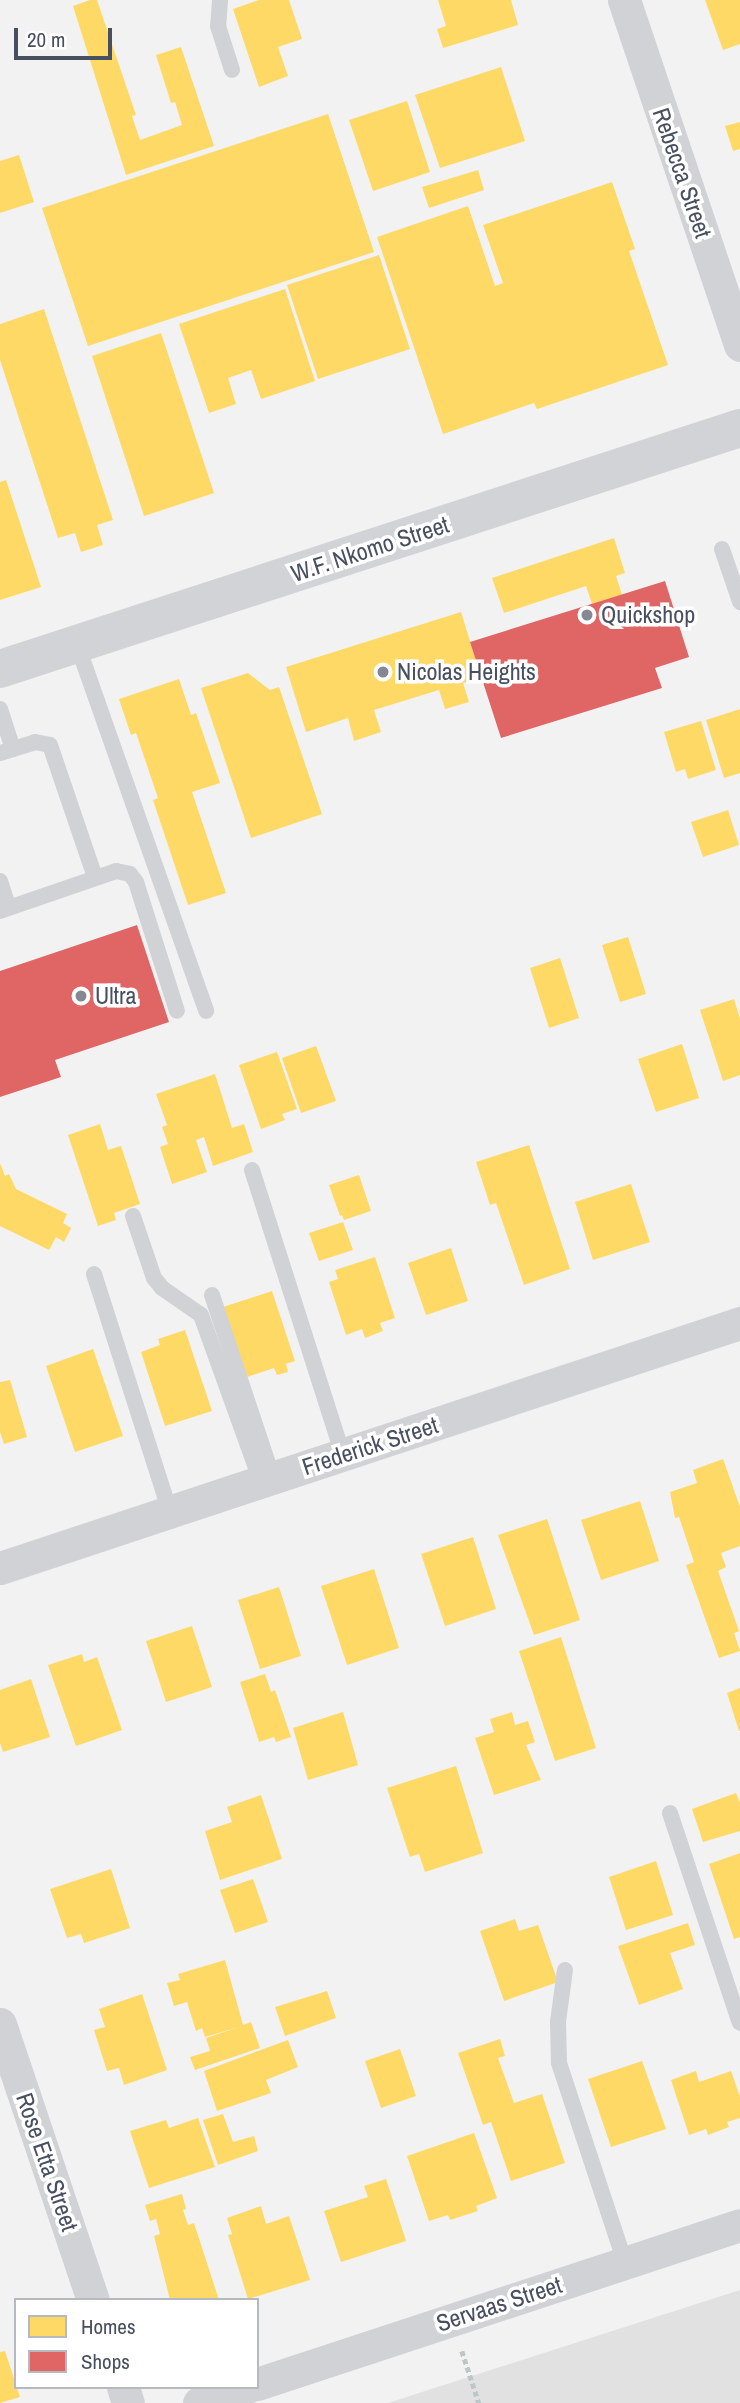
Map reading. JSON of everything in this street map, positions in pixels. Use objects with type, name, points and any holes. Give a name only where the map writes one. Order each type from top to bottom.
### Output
[{"type":"main road","name":"W.F. Nkomo Street","points":[[0,669],[740,428]]},
{"type":"street","name":"Rebecca Street","points":[[624,0],[740,345]]},
{"type":"street","name":"Frederick Street","points":[[0,1568],[740,1323]]},
{"type":"street","name":"Rose Etta Street","points":[[0,2024],[92,2298]]},
{"type":"street","name":"Servaas Street","points":[[259,2383],[740,2225]]},
{"type":"street","points":[[198,2403],[241,2389]]},
{"type":"lane","points":[[220,0],[218,26],[232,70]]},
{"type":"lane","points":[[722,549],[740,602]]},
{"type":"lane","points":[[77,644],[206,1011]]},
{"type":"lane","points":[[0,709],[6,751],[36,742],[50,745],[95,877]]},
{"type":"lane","points":[[0,881],[4,909],[95,877],[123,871],[136,882],[177,1011]]},
{"type":"lane","points":[[252,1170],[343,1455]]},
{"type":"lane","points":[[133,1216],[155,1278],[162,1288],[201,1315],[267,1480]]},
{"type":"lane","points":[[94,1274],[170,1512]]},
{"type":"lane","points":[[212,1295],[267,1480]]},
{"type":"lane","points":[[670,1813],[740,2023]]},
{"type":"lane","points":[[565,1970],[558,2022],[559,2063],[625,2263]]},
{"type":"path","points":[[452,2320],[479,2403]]},
{"type":"shaded area","points":[[740,2290],[740,2403],[388,2403]]},
{"type":"building: Homes","points":[[97,0],[136,115],[132,116],[140,140],[182,125],[175,102],[171,103],[156,55],[181,47],[214,146],[126,175],[73,6]]},
{"type":"building: Homes","points":[[259,0],[289,0],[302,39],[278,47],[288,76],[259,87],[233,9]]},
{"type":"building: Homes","points":[[438,0],[511,0],[518,25],[443,48],[437,29],[446,26]]},
{"type":"building: Homes","points":[[705,0],[740,0],[740,44],[723,50]]},
{"type":"building: Homes","points":[[501,67],[525,141],[440,168],[415,95]]},
{"type":"building: Homes","points":[[407,101],[430,172],[373,191],[349,120]]},
{"type":"building: Homes","points":[[328,114],[374,252],[88,346],[42,208]]},
{"type":"building: Homes","points":[[740,122],[740,149],[733,151],[725,126]]},
{"type":"building: Homes","points":[[19,155],[34,202],[0,213],[0,161]]},
{"type":"building: Homes","points":[[478,170],[484,190],[429,208],[422,187]]},
{"type":"building: Homes","points":[[612,182],[635,249],[629,251],[668,365],[537,409],[534,403],[443,434],[377,237],[468,206],[495,286],[503,283],[483,225]]},
{"type":"building: Homes","points":[[379,255],[410,349],[318,379],[287,285]]},
{"type":"building: Homes","points":[[285,289],[315,381],[261,399],[251,370],[228,378],[236,404],[209,413],[179,324]]},
{"type":"building: Homes","points":[[44,309],[113,520],[97,525],[103,545],[81,552],[75,533],[58,538],[0,360],[0,324]]},
{"type":"building: Homes","points":[[161,333],[214,493],[144,516],[92,356]]},
{"type":"building: Homes","points":[[6,480],[41,587],[0,600],[0,482]]},
{"type":"building: Homes","points":[[614,538],[625,573],[616,576],[622,595],[592,604],[586,586],[504,613],[492,578]]},
{"type":"building: Homes","name":"Nicolas Heights","points":[[461,612],[481,677],[463,683],[469,702],[445,709],[439,690],[374,710],[381,732],[354,741],[348,718],[306,732],[286,667]]},
{"type":"building: Homes","points":[[248,673],[270,690],[279,687],[322,814],[251,838],[201,688]]},
{"type":"building: Homes","points":[[179,679],[191,715],[196,713],[220,783],[192,792],[226,893],[188,905],[153,800],[158,798],[136,733],[131,735],[119,699]]},
{"type":"building: Homes","points":[[740,709],[740,773],[724,778],[706,720]]},
{"type":"building: Homes","points":[[701,721],[716,770],[688,779],[685,769],[676,772],[664,732]]},
{"type":"building: Homes","points":[[728,810],[739,845],[703,857],[691,822]]},
{"type":"building: Homes","points":[[628,937],[646,994],[620,1002],[602,945]]},
{"type":"building: Homes","points":[[560,958],[579,1018],[549,1028],[530,968]]},
{"type":"building: Homes","points":[[734,999],[740,1019],[740,1075],[723,1081],[700,1010]]},
{"type":"building: Homes","points":[[682,1044],[699,1098],[656,1112],[638,1059]]},
{"type":"building: Homes","points":[[316,1046],[336,1101],[301,1113],[282,1058]]},
{"type":"building: Homes","points":[[277,1052],[297,1109],[282,1114],[285,1120],[261,1129],[239,1065]]},
{"type":"building: Homes","points":[[215,1074],[232,1128],[244,1124],[253,1152],[213,1166],[204,1137],[196,1140],[207,1172],[172,1184],[160,1147],[168,1144],[162,1127],[167,1125],[156,1094]]},
{"type":"building: Homes","points":[[100,1124],[108,1150],[121,1146],[140,1204],[114,1213],[116,1220],[98,1226],[68,1135]]},
{"type":"building: Homes","points":[[529,1145],[570,1269],[524,1285],[496,1203],[490,1205],[476,1162]]},
{"type":"building: Homes","points":[[0,1163],[5,1176],[9,1174],[16,1189],[67,1214],[63,1223],[71,1228],[64,1242],[56,1237],[49,1250],[0,1226]]},
{"type":"building: Homes","points":[[359,1175],[371,1211],[344,1220],[342,1215],[340,1216],[329,1185]]},
{"type":"building: Homes","points":[[631,1184],[650,1242],[593,1260],[575,1202]]},
{"type":"building: Homes","points":[[343,1222],[353,1250],[319,1261],[309,1233]]},
{"type":"building: Homes","points":[[451,1248],[468,1301],[426,1315],[408,1263]]},
{"type":"building: Homes","points":[[375,1257],[395,1318],[380,1323],[383,1331],[365,1338],[362,1329],[346,1335],[329,1282],[338,1279],[335,1270]]},
{"type":"building: Homes","points":[[272,1291],[295,1361],[286,1364],[288,1372],[277,1375],[274,1368],[247,1377],[223,1307]]},
{"type":"building: Homes","points":[[185,1330],[212,1411],[165,1426],[141,1352],[160,1345],[158,1339]]},
{"type":"building: Homes","points":[[93,1349],[123,1436],[75,1452],[46,1366]]},
{"type":"building: Homes","points":[[10,1380],[27,1437],[4,1444],[0,1432],[0,1382]]},
{"type":"building: Homes","points":[[723,1459],[740,1507],[740,1546],[721,1553],[726,1567],[718,1571],[739,1631],[734,1633],[740,1651],[719,1658],[686,1565],[694,1562],[679,1517],[675,1518],[670,1492],[697,1483],[693,1470]]},
{"type":"building: Homes","points":[[640,1501],[659,1561],[601,1580],[581,1520]]},
{"type":"building: Homes","points":[[547,1519],[580,1620],[534,1635],[498,1535]]},
{"type":"building: Homes","points":[[473,1537],[496,1609],[445,1626],[421,1554]]},
{"type":"building: Homes","points":[[374,1569],[399,1648],[347,1665],[321,1586]]},
{"type":"building: Homes","points":[[279,1587],[301,1656],[260,1669],[238,1600]]},
{"type":"building: Homes","points":[[192,1626],[212,1687],[166,1702],[146,1641]]},
{"type":"building: Homes","points":[[561,1637],[596,1748],[555,1761],[519,1651]]},
{"type":"building: Homes","points":[[82,1654],[84,1662],[97,1657],[122,1730],[76,1746],[48,1665]]},
{"type":"building: Homes","points":[[265,1674],[271,1692],[275,1690],[291,1737],[276,1742],[274,1737],[259,1742],[240,1682]]},
{"type":"building: Homes","points":[[31,1679],[50,1737],[3,1752],[0,1743],[0,1690]]},
{"type":"building: Homes","points":[[740,1688],[740,1731],[739,1731],[727,1693]]},
{"type":"building: Homes","points":[[343,1712],[358,1765],[308,1780],[293,1728]]},
{"type":"building: Homes","points":[[512,1712],[515,1725],[528,1721],[535,1742],[526,1745],[541,1780],[494,1795],[475,1738],[494,1732],[490,1719]]},
{"type":"building: Homes","points":[[456,1766],[483,1853],[425,1872],[419,1854],[410,1857],[387,1788]]},
{"type":"building: Homes","points":[[736,1793],[740,1803],[740,1831],[703,1842],[692,1809]]},
{"type":"building: Homes","points":[[261,1795],[282,1859],[220,1880],[205,1831],[232,1822],[227,1807]]},
{"type":"building: Homes","points":[[740,1853],[740,1937],[734,1939],[709,1864]]},
{"type":"building: Homes","points":[[656,1861],[673,1915],[626,1930],[609,1877]]},
{"type":"building: Homes","points":[[111,1869],[130,1928],[84,1943],[81,1934],[67,1938],[50,1889]]},
{"type":"building: Homes","points":[[253,1879],[268,1922],[235,1933],[220,1890]]},
{"type":"building: Homes","points":[[515,1919],[519,1931],[538,1925],[558,1982],[504,2001],[480,1931]]},
{"type":"building: Homes","points":[[688,1923],[695,1945],[670,1953],[683,1989],[639,2005],[618,1946]]},
{"type":"building: Homes","points":[[225,1960],[243,2025],[251,2022],[260,2048],[195,2070],[190,2057],[210,2051],[206,2038],[239,2027],[205,2037],[202,2028],[196,2031],[187,2002],[174,2006],[167,1983],[180,1980],[178,1974]]},
{"type":"building: Homes","points":[[327,1991],[336,2018],[285,2036],[275,2007]]},
{"type":"building: Homes","points":[[142,1994],[167,2070],[124,2085],[119,2068],[107,2071],[94,2030],[105,2027],[99,2009]]},
{"type":"building: Homes","points":[[500,2039],[505,2056],[498,2058],[514,2103],[542,2094],[565,2163],[511,2181],[491,2122],[483,2125],[458,2053]]},
{"type":"building: Homes","points":[[288,2040],[298,2067],[266,2080],[271,2093],[217,2111],[204,2071]]},
{"type":"building: Homes","points":[[400,2049],[416,2096],[381,2108],[365,2061]]},
{"type":"building: Homes","points":[[642,2061],[666,2129],[611,2147],[588,2079]]},
{"type":"building: Homes","points":[[696,2071],[699,2082],[731,2071],[740,2097],[740,2118],[727,2122],[729,2127],[708,2135],[706,2129],[689,2135],[671,2080]]},
{"type":"building: Homes","points":[[223,2114],[233,2142],[254,2136],[258,2151],[218,2165],[203,2120]]},
{"type":"building: Homes","points":[[198,2118],[215,2167],[149,2188],[130,2131],[166,2120],[169,2128]]},
{"type":"building: Homes","points":[[474,2133],[497,2198],[476,2206],[478,2211],[450,2220],[448,2215],[429,2221],[407,2156]]},
{"type":"building: Homes","points":[[386,2179],[406,2241],[341,2262],[324,2211],[368,2197],[364,2186]]},
{"type":"building: Homes","points":[[182,2194],[188,2225],[194,2223],[218,2298],[170,2298],[154,2236],[160,2234],[156,2219],[150,2221],[145,2205]]},
{"type":"building: Homes","points":[[261,2206],[266,2224],[289,2216],[310,2280],[248,2298],[228,2235],[232,2234],[227,2218]]},
{"type":"building: Homes","points":[[5,2351],[14,2379],[14,2389],[17,2389],[20,2397],[0,2403],[0,2352]]},
{"type":"building: Shops","points":[[665,581],[689,657],[655,668],[662,688],[501,738],[470,642]]},
{"type":"building: Shops","name":"Ultra","points":[[137,925],[169,1022],[55,1060],[61,1077],[0,1097],[0,971]]},
{"type":"place","name":"Quickshop","points":[[587,615]]},
{"type":"place","name":"Nicolas Heights","points":[[383,672]]},
{"type":"place","name":"Ultra","points":[[81,996]]}]
